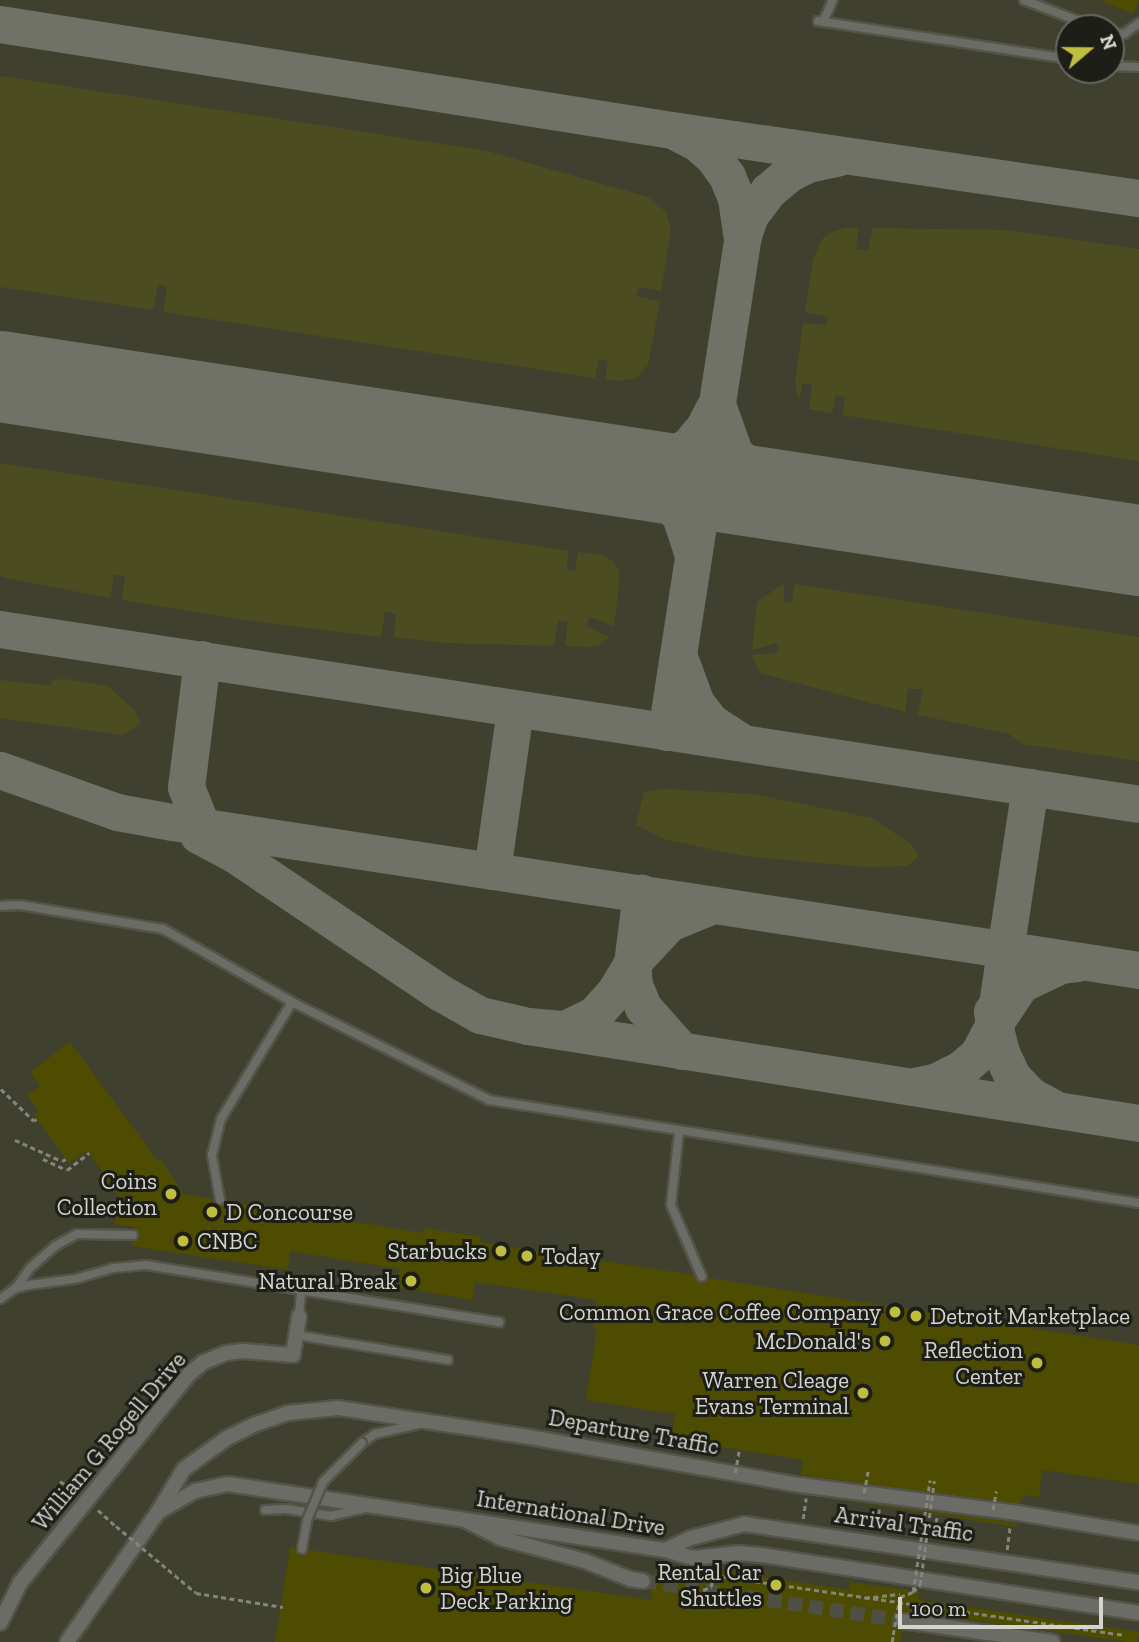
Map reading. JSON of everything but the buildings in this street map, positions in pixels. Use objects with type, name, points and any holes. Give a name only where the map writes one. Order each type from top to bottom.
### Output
[{"type":"street","points":[[296,1335],[299,1316]]},
{"type":"street","name":"William G Rogell Drive","points":[[0,1623],[20,1584],[189,1374],[204,1362],[226,1353],[243,1351],[293,1355],[296,1335]]},
{"type":"street","name":"Departure Traffic","points":[[158,1512],[184,1469],[227,1438],[288,1413],[338,1408],[735,1473],[803,1490],[864,1493],[934,1508],[993,1510],[1014,1520],[1139,1533]]},
{"type":"street","name":"International Drive","points":[[67,1642],[158,1512],[195,1491],[228,1484],[665,1550],[693,1558],[738,1553],[761,1555],[1139,1613]]},
{"type":"street","points":[[463,1519],[500,1538],[585,1561],[630,1579],[643,1581]]},
{"type":"street","name":"Arrival Traffic","points":[[665,1550],[691,1538],[744,1524],[1139,1582]]},
{"type":"street","points":[[903,1621],[1053,1642]]},
{"type":"lane","points":[[833,0],[820,21],[1055,57]]},
{"type":"lane","points":[[1024,0],[1060,14]]},
{"type":"lane","points":[[0,906],[20,905],[163,929],[292,1002],[489,1100],[1139,1203]]},
{"type":"lane","points":[[220,1200],[212,1155],[221,1119],[292,1002]]},
{"type":"lane","points":[[679,1132],[671,1205],[702,1277]]},
{"type":"lane","points":[[16,1289],[30,1268],[55,1246],[77,1234],[133,1235]]},
{"type":"lane","points":[[0,1299],[16,1289],[75,1279],[113,1268],[146,1265],[499,1322]]},
{"type":"lane","points":[[299,1316],[301,1291]]},
{"type":"lane","points":[[296,1335],[448,1360]]},
{"type":"lane","points":[[302,1549],[307,1520],[323,1482],[362,1443],[375,1434],[425,1422]]},
{"type":"lane","points":[[265,1510],[286,1509],[331,1516],[376,1506]]},
{"type":"path","points":[[1,1089],[34,1121],[36,1119]]},
{"type":"path","points":[[15,1140],[62,1161],[66,1159]]},
{"type":"path","points":[[43,1160],[67,1170],[89,1153]]},
{"type":"path","points":[[48,1162],[50,1156]]},
{"type":"path","points":[[735,1473],[739,1450]]},
{"type":"path","points":[[864,1493],[868,1471]]},
{"type":"path","points":[[913,1592],[932,1481],[935,1531]]},
{"type":"path","points":[[803,1490],[804,1510]]},
{"type":"path","points":[[993,1510],[996,1491]]},
{"type":"path","points":[[877,1522],[879,1506]]},
{"type":"path","points":[[860,1598],[913,1595],[920,1585],[934,1508]]},
{"type":"path","points":[[1008,1543],[1014,1520]]},
{"type":"path","points":[[116,1526],[196,1593],[283,1607]]},
{"type":"path","points":[[713,1575],[1123,1635]]},
{"type":"path","points":[[704,1590],[711,1585]]},
{"type":"path","points":[[892,1642],[900,1596]]},
{"type":"shaded area","points":[[0,0],[1139,0],[1139,1642],[0,1642]]},
{"type":"shaded area","points":[[0,76],[487,151],[648,197],[666,212],[671,230],[661,291],[639,287],[636,296],[660,301],[648,365],[636,378],[619,381],[605,379],[608,361],[599,359],[595,378],[163,312],[167,287],[158,285],[153,310],[0,287]]},
{"type":"shaded area","points":[[845,228],[859,228],[856,249],[868,251],[873,228],[1007,230],[1139,249],[1139,461],[842,415],[845,397],[836,395],[832,414],[809,409],[812,385],[803,383],[799,400],[795,383],[803,323],[826,325],[828,317],[805,312],[813,260],[822,239]]},
{"type":"shaded area","points":[[0,463],[569,551],[566,569],[575,571],[578,552],[602,555],[613,561],[620,572],[615,619],[613,626],[590,617],[586,626],[609,637],[600,645],[589,647],[565,646],[568,622],[558,620],[554,646],[445,643],[394,637],[396,614],[385,612],[381,637],[251,621],[122,600],[125,576],[114,575],[110,598],[10,579],[0,576]]},
{"type":"shaded area","points":[[784,583],[784,603],[792,602],[795,584],[1139,637],[1139,761],[1022,744],[1009,734],[918,715],[923,689],[908,689],[905,712],[760,673],[751,655],[778,653],[777,643],[752,650],[757,602]]},
{"type":"shaded area","points":[[66,679],[108,686],[133,709],[141,723],[123,735],[0,718],[0,680],[51,686],[52,680]]},
{"type":"shaded area","points":[[664,789],[752,794],[872,818],[911,844],[919,855],[908,866],[864,867],[743,856],[664,839],[636,825],[644,792]]},
{"type":"taxiway","points":[[0,24],[672,130],[1139,198]]},
{"type":"taxiway","points":[[678,133],[696,142],[713,157],[727,176],[736,198],[742,239]]},
{"type":"taxiway","points":[[666,732],[742,239],[750,215],[768,191],[788,174],[808,164],[837,158]]},
{"type":"taxiway","points":[[718,407],[734,452],[751,471],[789,496]]},
{"type":"taxiway","points":[[620,471],[669,458],[689,445],[704,427],[713,409]]},
{"type":"taxiway","points":[[620,471],[643,482],[664,498],[680,516],[693,555]]},
{"type":"taxiway","points":[[0,629],[1139,804]]},
{"type":"taxiway","points":[[679,657],[696,703],[711,722],[742,742]]},
{"type":"taxiway","points":[[202,659],[186,787],[199,820],[216,840]]},
{"type":"taxiway","points":[[492,871],[515,709]]},
{"type":"taxiway","points":[[0,770],[117,812],[172,822],[1139,970]]},
{"type":"taxiway","points":[[994,1024],[1030,787]]},
{"type":"taxiway","points":[[198,835],[234,854],[441,993],[480,1015],[528,1026],[565,1029],[594,1015],[614,993],[632,963],[641,893]]},
{"type":"taxiway","points":[[682,1051],[643,1007],[634,985],[632,963],[669,923],[713,905]]},
{"type":"taxiway","points":[[1052,1107],[1031,1096],[1012,1076],[1001,1052],[994,1024],[1021,984],[1061,965],[1077,963]]},
{"type":"taxiway","points":[[914,1086],[937,1081],[962,1068],[978,1054],[994,1024],[992,1011]]},
{"type":"taxiway","points":[[528,1026],[1139,1123]]},
{"type":"runway","points":[[0,376],[1139,550]]},
{"type":"tunnel","points":[[643,1581],[903,1621]]},
{"type":"place","name":"Coins Collection","points":[[171,1194]]},
{"type":"place","name":"D Concourse","points":[[212,1212]]},
{"type":"place","name":"CNBC","points":[[183,1241]]},
{"type":"place","name":"Starbucks","points":[[501,1251]]},
{"type":"place","name":"Today","points":[[527,1256]]},
{"type":"place","name":"Natural Break","points":[[411,1281]]},
{"type":"place","name":"Common Grace Coffee Company","points":[[895,1312]]},
{"type":"place","name":"Detroit Marketplace","points":[[916,1316]]},
{"type":"place","name":"McDonald's","points":[[885,1341]]},
{"type":"place","name":"Reflection Center","points":[[1037,1363]]},
{"type":"place","name":"Warren Cleage Evans Terminal","points":[[863,1393]]},
{"type":"place","name":"Rental Car Shuttles","points":[[776,1585]]},
{"type":"place","name":"Big Blue Deck Parking","points":[[426,1588]]}]
